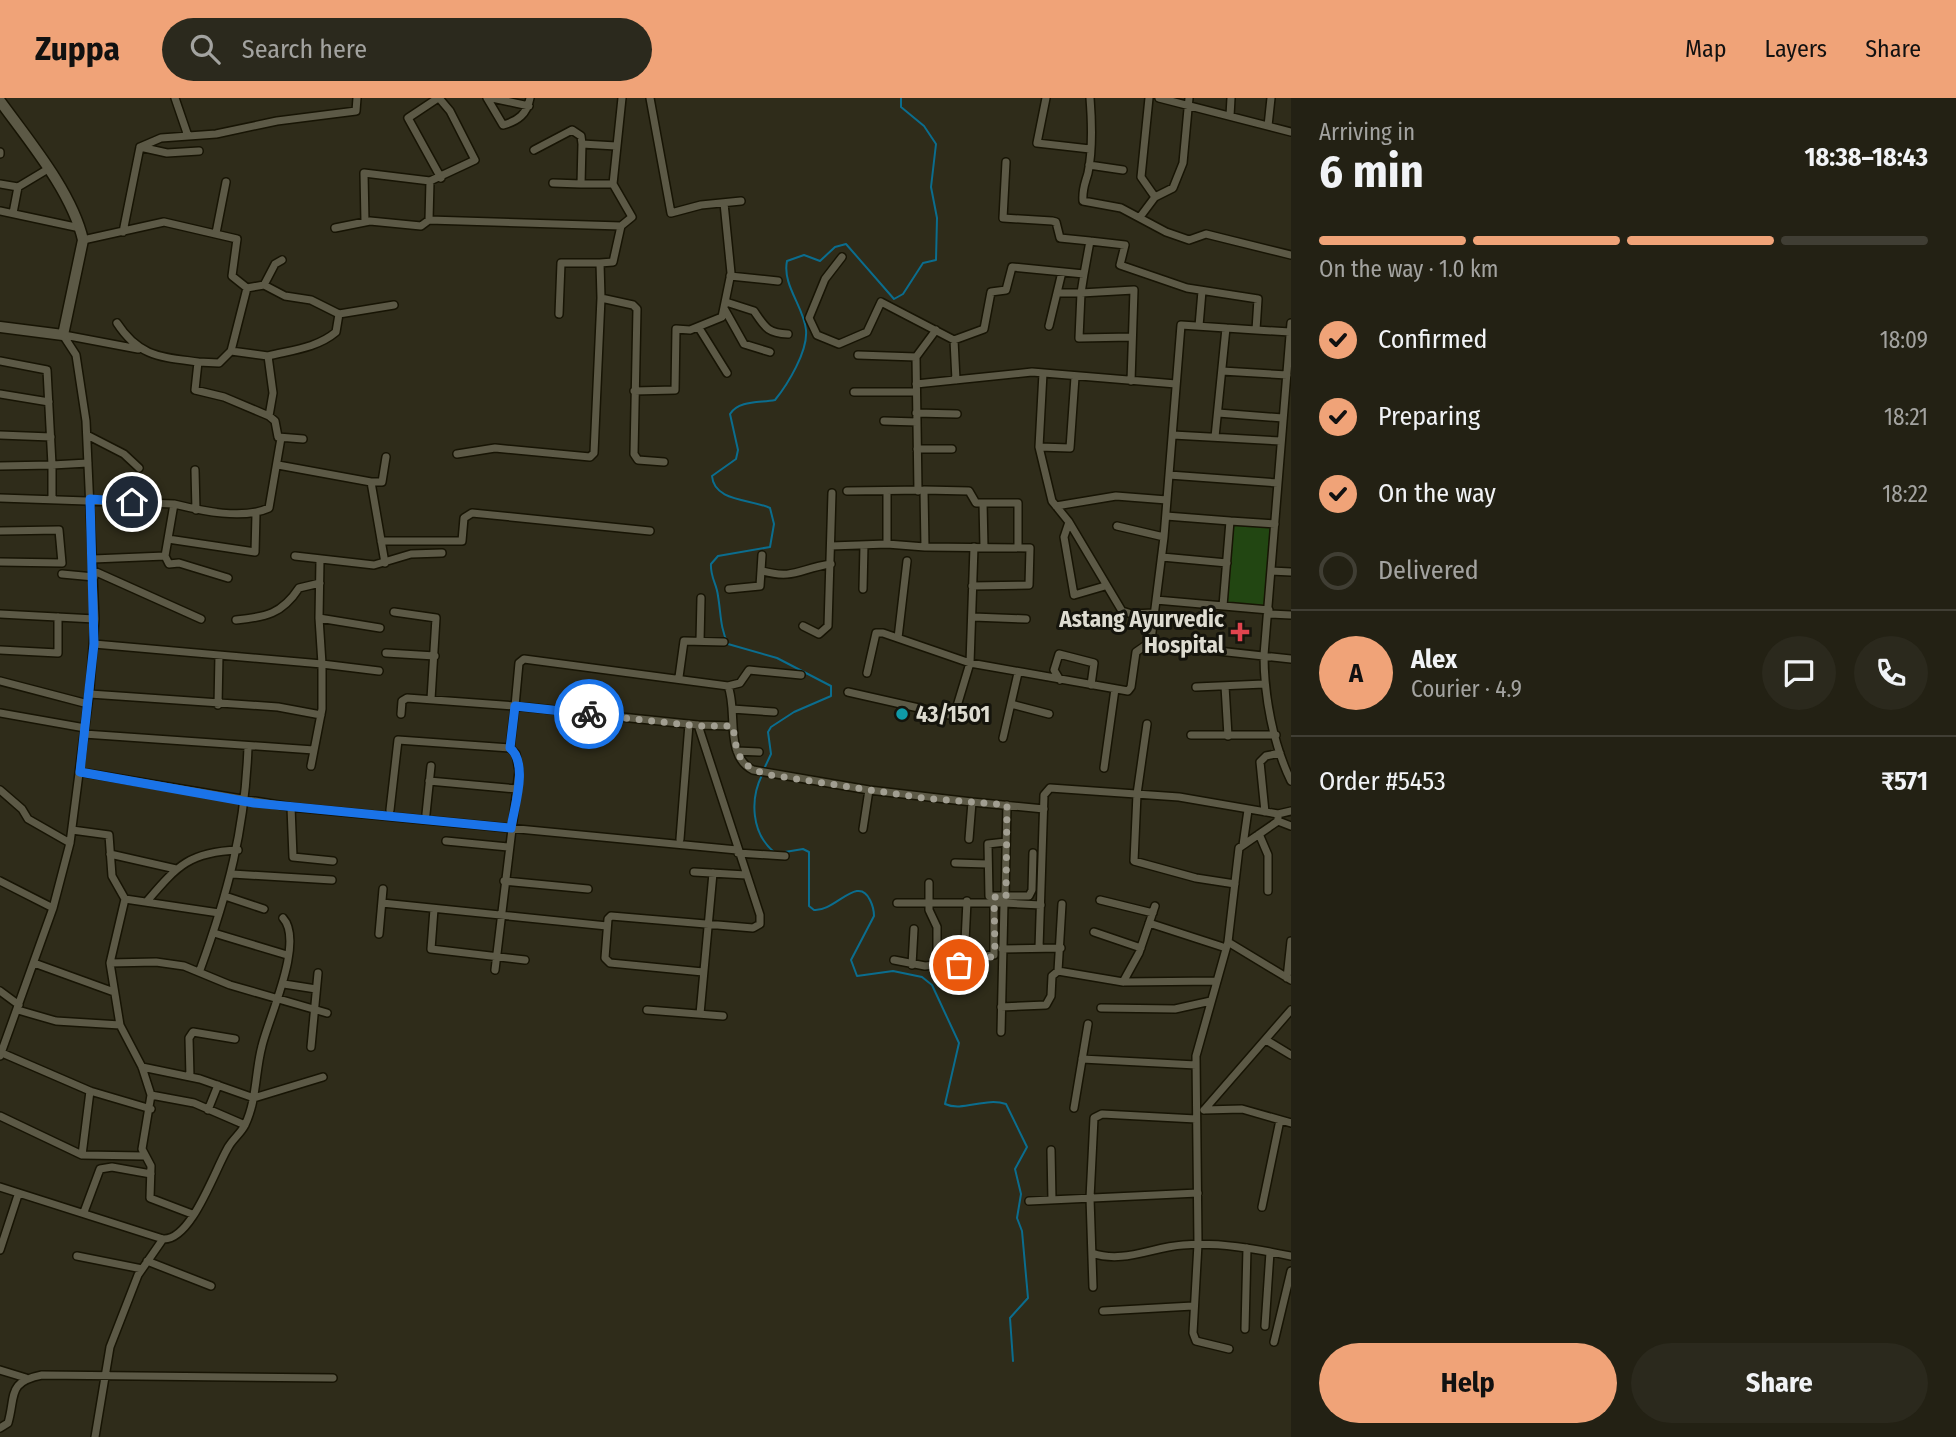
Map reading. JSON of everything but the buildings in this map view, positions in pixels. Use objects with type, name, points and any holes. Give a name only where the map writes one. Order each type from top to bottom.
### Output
[{"type":"street","points":[[175,98],[188,136]]},
{"type":"street","points":[[140,147],[160,138],[356,111],[357,98]]},
{"type":"street","points":[[365,222],[364,173],[430,181],[441,178],[475,160],[450,111],[439,98],[408,118],[441,178]]},
{"type":"street","points":[[487,98],[503,125],[519,119],[529,102],[492,98]]},
{"type":"street","points":[[558,314],[561,262],[613,262],[621,226],[632,217],[613,184],[622,98]]},
{"type":"street","points":[[650,98],[671,213],[741,201]]},
{"type":"street","points":[[1045,98],[1037,143],[1090,149]]},
{"type":"street","points":[[1090,98],[1093,129],[1082,189],[1083,201],[1121,208],[1189,240],[1206,234],[1291,255]]},
{"type":"street","points":[[1149,98],[1142,177],[1155,197]]},
{"type":"street","points":[[1160,98],[1189,102],[1291,132]]},
{"type":"street","points":[[1230,116],[1231,98]]},
{"type":"street","points":[[1268,126],[1271,98]]},
{"type":"street","points":[[0,101],[48,169],[80,228],[83,240],[63,335],[76,355],[87,435],[95,619],[90,694],[70,843],[53,908],[1,1054],[90,1091],[151,1109]]},
{"type":"street","points":[[1140,218],[1155,197],[1173,188],[1182,163],[1189,102]]},
{"type":"street","points":[[534,149],[572,130],[581,136],[581,184]]},
{"type":"street","points":[[582,144],[616,146]]},
{"type":"street","points":[[140,147],[167,153],[200,151]]},
{"type":"street","points":[[123,232],[140,147]]},
{"type":"street","points":[[1006,162],[1003,218],[1052,220],[1056,222],[1060,237],[1125,246],[1120,265],[1202,291],[1258,299],[1256,330]]},
{"type":"street","points":[[1088,165],[1123,170]]},
{"type":"street","points":[[0,184],[18,187],[48,169]]},
{"type":"street","points":[[429,220],[430,181]]},
{"type":"street","points":[[216,233],[226,182]]},
{"type":"street","points":[[553,183],[613,184]]},
{"type":"street","points":[[13,213],[18,187]]},
{"type":"street","points":[[635,391],[675,390],[676,329],[699,328],[718,321],[726,306],[730,245],[723,203]]},
{"type":"street","points":[[0,211],[80,228]]},
{"type":"street","points":[[335,229],[365,222],[421,226],[429,220],[621,226]]},
{"type":"street","points":[[83,240],[164,222],[237,239],[232,275],[247,288]]},
{"type":"street","points":[[1090,241],[1080,293],[1079,338],[1132,337]]},
{"type":"street","points":[[842,257],[825,279],[810,313],[811,325],[817,335],[839,344],[865,334],[883,301],[954,340],[984,329],[991,292],[1006,290],[1012,267],[1084,274]]},
{"type":"street","points":[[264,285],[275,264],[282,260]]},
{"type":"street","points":[[457,454],[495,448],[590,457],[594,453],[601,298],[600,263]]},
{"type":"street","points":[[1049,326],[1062,272]]},
{"type":"street","points":[[730,276],[778,281]]},
{"type":"street","points":[[247,288],[264,285],[285,296],[311,300],[339,314],[394,304]]},
{"type":"street","points":[[0,327],[138,349],[159,357],[219,363],[232,351],[247,288]]},
{"type":"street","points":[[1057,293],[1134,290],[1131,381]]},
{"type":"street","points":[[1199,326],[1202,291]]},
{"type":"street","points":[[601,298],[633,304],[637,309],[635,457],[641,461],[664,461]]},
{"type":"street","points":[[726,306],[754,311],[763,326],[772,333],[788,334]]},
{"type":"street","points":[[726,306],[744,344],[770,352]]},
{"type":"street","points":[[232,351],[268,356],[316,345],[336,332],[339,314]]},
{"type":"street","points":[[117,323],[138,349]]},
{"type":"street","points":[[1291,323],[1264,655],[1264,684],[1280,753],[1291,781]]},
{"type":"street","points":[[1152,641],[1166,516],[1181,325],[1290,332]]},
{"type":"street","points":[[699,328],[727,373]]},
{"type":"street","points":[[1215,437],[1226,328]]},
{"type":"street","points":[[926,547],[917,449],[916,357],[936,330]]},
{"type":"street","points":[[954,340],[956,380]]},
{"type":"street","points":[[858,355],[916,357]]},
{"type":"street","points":[[268,356],[273,393],[269,416]]},
{"type":"street","points":[[0,362],[47,370],[52,498]]},
{"type":"street","points":[[198,362],[195,390],[224,397],[269,416],[275,421],[276,435],[281,438],[303,439]]},
{"type":"street","points":[[1222,371],[1287,375]]},
{"type":"street","points":[[853,392],[916,388],[956,380],[1043,373],[1177,384]]},
{"type":"street","points":[[1043,373],[1040,447],[1052,501],[1069,522],[1122,611],[1132,614],[1154,613]]},
{"type":"street","points":[[1040,447],[1070,448],[1075,377]]},
{"type":"street","points":[[0,394],[49,402]]},
{"type":"street","points":[[1217,413],[1283,418]]},
{"type":"street","points":[[884,421],[957,414]]},
{"type":"street","points":[[0,435],[51,437]]},
{"type":"street","points":[[87,435],[124,454],[139,468]]},
{"type":"street","points":[[1172,435],[1281,441]]},
{"type":"street","points":[[0,498],[90,499],[174,504],[195,510],[256,514],[269,508],[272,502],[281,438]]},
{"type":"street","points":[[917,449],[952,449]]},
{"type":"street","points":[[278,465],[382,482],[386,457]]},
{"type":"street","points":[[0,466],[89,463]]},
{"type":"street","points":[[195,470],[195,510]]},
{"type":"street","points":[[1169,475],[1278,483]]},
{"type":"street","points":[[371,482],[385,563]]},
{"type":"street","points":[[847,491],[969,491],[976,503],[1018,503],[1018,547]]},
{"type":"street","points":[[887,492],[887,544]]},
{"type":"street","points":[[803,626],[819,634],[826,629],[831,564],[832,493]]},
{"type":"street","points":[[1056,506],[1116,495],[1167,500]]},
{"type":"street","points":[[983,503],[984,547]]},
{"type":"street","points":[[174,504],[164,556],[169,564],[179,563],[228,578]]},
{"type":"street","points":[[381,541],[462,541],[464,518],[472,513],[650,531]]},
{"type":"street","points":[[168,539],[254,552],[256,514]]},
{"type":"street","points":[[1166,516],[1275,524]]},
{"type":"street","points":[[1223,606],[1230,521]]},
{"type":"street","points":[[1069,522],[1064,537],[1074,594],[1105,586]]},
{"type":"street","points":[[1118,526],[1164,537]]},
{"type":"street","points":[[0,531],[59,530],[62,563],[0,562]]},
{"type":"street","points":[[831,546],[887,544],[1030,548],[1029,585],[972,586]]},
{"type":"street","points":[[863,589],[864,545]]},
{"type":"street","points":[[848,692],[954,716],[970,663],[974,547]]},
{"type":"street","points":[[295,556],[374,565],[411,554],[442,553]]},
{"type":"street","points":[[729,589],[758,588],[762,555]]},
{"type":"street","points":[[93,559],[164,556]]},
{"type":"street","points":[[1162,557],[1227,563]]},
{"type":"street","points":[[311,766],[321,715],[320,560]]},
{"type":"street","points":[[898,638],[907,561]]},
{"type":"street","points":[[762,571],[793,576],[811,567],[831,564]]},
{"type":"street","points":[[1271,571],[1291,572]]},
{"type":"street","points":[[62,574],[94,574],[201,619]]},
{"type":"street","points":[[236,620],[268,617],[288,605],[299,588],[320,583]]},
{"type":"street","points":[[700,641],[701,598]]},
{"type":"street","points":[[1156,600],[1291,615]]},
{"type":"street","points":[[394,612],[436,617],[431,699]]},
{"type":"street","points":[[0,614],[95,619]]},
{"type":"street","points":[[0,650],[58,653],[58,617]]},
{"type":"street","points":[[973,617],[1026,619]]},
{"type":"street","points":[[319,618],[380,628]]},
{"type":"street","points":[[867,673],[876,633],[970,663],[1128,691],[1131,687],[1136,652],[1152,641],[1291,659]]},
{"type":"street","points":[[679,677],[682,643],[724,642]]},
{"type":"street","points":[[94,644],[379,671]]},
{"type":"street","points":[[386,653],[435,656]]},
{"type":"street","points":[[1060,680],[1055,670],[1059,654],[1094,663],[1091,685]]},
{"type":"street","points":[[218,705],[219,655]]},
{"type":"street","points":[[495,970],[517,789],[518,758],[510,748],[519,663],[524,659],[679,677],[728,686],[740,683],[749,670],[802,675]]},
{"type":"street","points":[[1003,738],[1018,673]]},
{"type":"street","points":[[0,681],[88,704]]},
{"type":"street","points":[[1196,687],[1264,684]]},
{"type":"street","points":[[728,686],[737,751],[743,764],[754,771],[869,790],[1044,809]]},
{"type":"street","points":[[1225,686],[1228,736]]},
{"type":"street","points":[[1104,768],[1115,689]]},
{"type":"street","points":[[90,694],[218,705],[278,707],[321,715]]},
{"type":"street","points":[[401,714],[404,699],[431,699],[698,726],[733,726]]},
{"type":"street","points":[[1011,704],[1049,714]]},
{"type":"street","points":[[732,709],[774,712]]},
{"type":"street","points":[[0,713],[85,731],[248,747],[314,750]]},
{"type":"street","points":[[680,839],[689,724]]},
{"type":"street","points":[[1147,724],[1137,794],[1135,861],[1196,878],[1235,884]]},
{"type":"street","points":[[698,726],[760,924],[752,928],[609,917],[607,962],[704,972]]},
{"type":"street","points":[[1191,735],[1276,736]]},
{"type":"street","points":[[390,810],[398,740],[510,748]]},
{"type":"street","points":[[200,970],[214,933],[238,850],[246,801],[248,747]]},
{"type":"street","points":[[737,751],[759,752]]},
{"type":"street","points":[[1265,812],[1260,762],[1266,756],[1280,753]]},
{"type":"street","points":[[426,814],[431,766]]},
{"type":"street","points":[[80,772],[291,807],[785,856]]},
{"type":"street","points":[[429,781],[517,789]]},
{"type":"street","points":[[1039,948],[1044,809],[1045,795],[1050,788],[1179,797],[1265,812],[1291,826]]},
{"type":"street","points":[[0,790],[22,808],[28,819],[70,843]]},
{"type":"street","points":[[863,830],[869,790]]},
{"type":"street","points":[[969,839],[972,802]]},
{"type":"street","points":[[1001,1032],[1007,805]]},
{"type":"street","points":[[291,807],[293,857],[333,861]]},
{"type":"street","points":[[1243,845],[1248,810]]},
{"type":"street","points":[[1229,1349],[1196,1341],[1193,1333],[1198,1244],[1199,1113],[1196,1065],[1227,945],[1238,851],[1278,817],[1291,811]]},
{"type":"street","points":[[72,830],[109,835],[114,882],[125,899],[110,963],[120,1026],[142,1067],[151,1095],[151,1109],[144,1139],[144,1156],[150,1163],[150,1198],[158,1204],[192,1214]]},
{"type":"street","points":[[1259,834],[1268,855],[1268,891]]},
{"type":"street","points":[[446,841],[508,847]]},
{"type":"street","points":[[894,960],[912,965],[959,965],[966,958],[994,955],[994,900],[987,894],[988,844],[1006,842]]},
{"type":"street","points":[[148,900],[176,869],[201,854],[238,850]]},
{"type":"street","points":[[1005,900],[1031,894],[1033,853]]},
{"type":"street","points":[[110,854],[176,869]]},
{"type":"street","points":[[955,863],[987,864]]},
{"type":"street","points":[[694,872],[746,876]]},
{"type":"street","points":[[700,1014],[713,873]]},
{"type":"street","points":[[232,874],[332,880]]},
{"type":"street","points":[[0,881],[53,908]]},
{"type":"street","points":[[504,881],[588,889]]},
{"type":"street","points":[[929,883],[928,903],[937,928],[937,966]]},
{"type":"street","points":[[379,934],[383,888]]},
{"type":"street","points":[[225,896],[264,909]]},
{"type":"street","points":[[125,899],[148,900],[219,914]]},
{"type":"street","points":[[897,903],[1005,900],[1041,905]]},
{"type":"street","points":[[1100,900],[1154,909],[1141,948],[1123,982]]},
{"type":"street","points":[[966,958],[967,901]]},
{"type":"street","points":[[382,904],[607,926]]},
{"type":"street","points":[[1001,1007],[1046,1005],[1051,996],[1052,976],[1058,971],[1062,904]]},
{"type":"street","points":[[434,909],[431,950],[525,960]]},
{"type":"street","points":[[0,1187],[18,1195],[84,1212],[163,1239],[173,1238],[211,1185],[229,1146],[245,1125],[254,1098],[261,1047],[284,984],[289,928],[283,918]]},
{"type":"street","points":[[1149,923],[1227,945],[1289,979],[1291,941]]},
{"type":"street","points":[[912,965],[914,929]]},
{"type":"street","points":[[1094,932],[1141,948]]},
{"type":"street","points":[[214,933],[287,955]]},
{"type":"street","points":[[1002,948],[1060,948]]},
{"type":"street","points":[[34,963],[114,992]]},
{"type":"street","points":[[110,963],[171,963],[200,970],[230,985],[327,1013]]},
{"type":"street","points":[[1058,971],[1123,982],[1217,981]]},
{"type":"street","points":[[311,1047],[312,1010],[318,973]]},
{"type":"street","points":[[284,984],[316,989]]},
{"type":"street","points":[[0,991],[18,1008],[56,1021],[120,1026]]},
{"type":"street","points":[[1101,1008],[1175,1009],[1211,1001]]},
{"type":"street","points":[[647,1010],[723,1016]]},
{"type":"street","points":[[1199,1113],[1291,1010]]},
{"type":"street","points":[[1074,1108],[1088,1024]]},
{"type":"street","points":[[190,1077],[189,1038],[193,1032],[235,1040]]},
{"type":"street","points":[[1266,1040],[1291,1055]]},
{"type":"street","points":[[1082,1059],[1196,1065]]},
{"type":"street","points":[[142,1067],[218,1084],[254,1098],[323,1077]]},
{"type":"street","points":[[208,1110],[218,1084]]},
{"type":"street","points":[[82,1155],[90,1091]]},
{"type":"street","points":[[151,1095],[174,1098],[245,1125]]},
{"type":"street","points":[[1093,1287],[1090,1198],[1092,1122],[1096,1115],[1242,1110],[1291,1124]]},
{"type":"street","points":[[0,1116],[82,1155],[144,1156]]},
{"type":"street","points":[[1262,1207],[1280,1120]]},
{"type":"street","points":[[1051,1150],[1052,1200]]},
{"type":"street","points":[[84,1212],[100,1169],[112,1167],[151,1174]]},
{"type":"street","points":[[1029,1201],[1198,1193]]},
{"type":"street","points":[[0,1250],[18,1195]]},
{"type":"street","points":[[95,1437],[110,1347],[142,1269],[163,1239]]},
{"type":"street","points":[[1092,1252],[1119,1258],[1171,1246],[1198,1244],[1247,1248],[1291,1256]]},
{"type":"street","points":[[1245,1329],[1247,1248]]},
{"type":"street","points":[[1265,1326],[1270,1252]]},
{"type":"street","points":[[77,1256],[142,1269]]},
{"type":"street","points":[[148,1261],[211,1286]]},
{"type":"street","points":[[1274,1342],[1289,1296],[1291,1271]]},
{"type":"street","points":[[1103,1311],[1193,1306]]},
{"type":"street","points":[[0,1370],[26,1378],[105,1374],[333,1378]]},
{"type":"street","points":[[0,1428],[8,1423],[13,1393],[26,1378]]},
{"type":"green space","points":[[1233,522],[1274,526],[1268,609],[1224,605]]},
{"type":"waterway","points":[[764,769],[771,754],[768,732],[771,727],[794,712],[831,696],[831,686],[777,658],[728,644],[722,626],[711,564],[718,556],[770,547],[774,524],[770,508],[726,495],[719,491],[712,476],[736,459],[738,450],[730,414],[744,404],[775,400],[791,376],[804,348],[806,330],[790,287],[787,261],[804,255],[820,261],[835,247],[846,244],[894,299],[903,294],[923,263],[936,260],[937,218],[931,187],[936,144],[924,126],[901,107],[901,98]]},
{"type":"waterway","points":[[762,775],[754,805],[755,815],[761,835],[774,852]]},
{"type":"waterway","points":[[779,853],[803,849],[809,852],[809,906],[814,910],[830,906],[853,892],[865,893],[874,909],[874,916],[851,960],[857,976],[893,971],[922,977],[932,985],[959,1043],[945,1104],[1006,1104],[1027,1147],[1015,1169],[1021,1194],[1017,1218],[1022,1231],[1028,1298],[1010,1318],[1013,1361]]},
{"type":"way so far","points":[[589,714],[698,726],[733,726],[737,751],[743,764],[754,771],[770,775],[923,798],[1007,805],[1006,897],[994,897],[995,952],[991,957],[966,958],[959,965]]},
{"type":"place","name":"Astang Ayurvedic Hospital","points":[[1240,632]]},
{"type":"place","name":"43/1501","points":[[902,714]]},
{"type":"route","points":[[132,502],[90,499],[95,619],[80,772],[254,803],[511,828],[519,771],[518,758],[510,748],[515,706],[589,714]]}]
